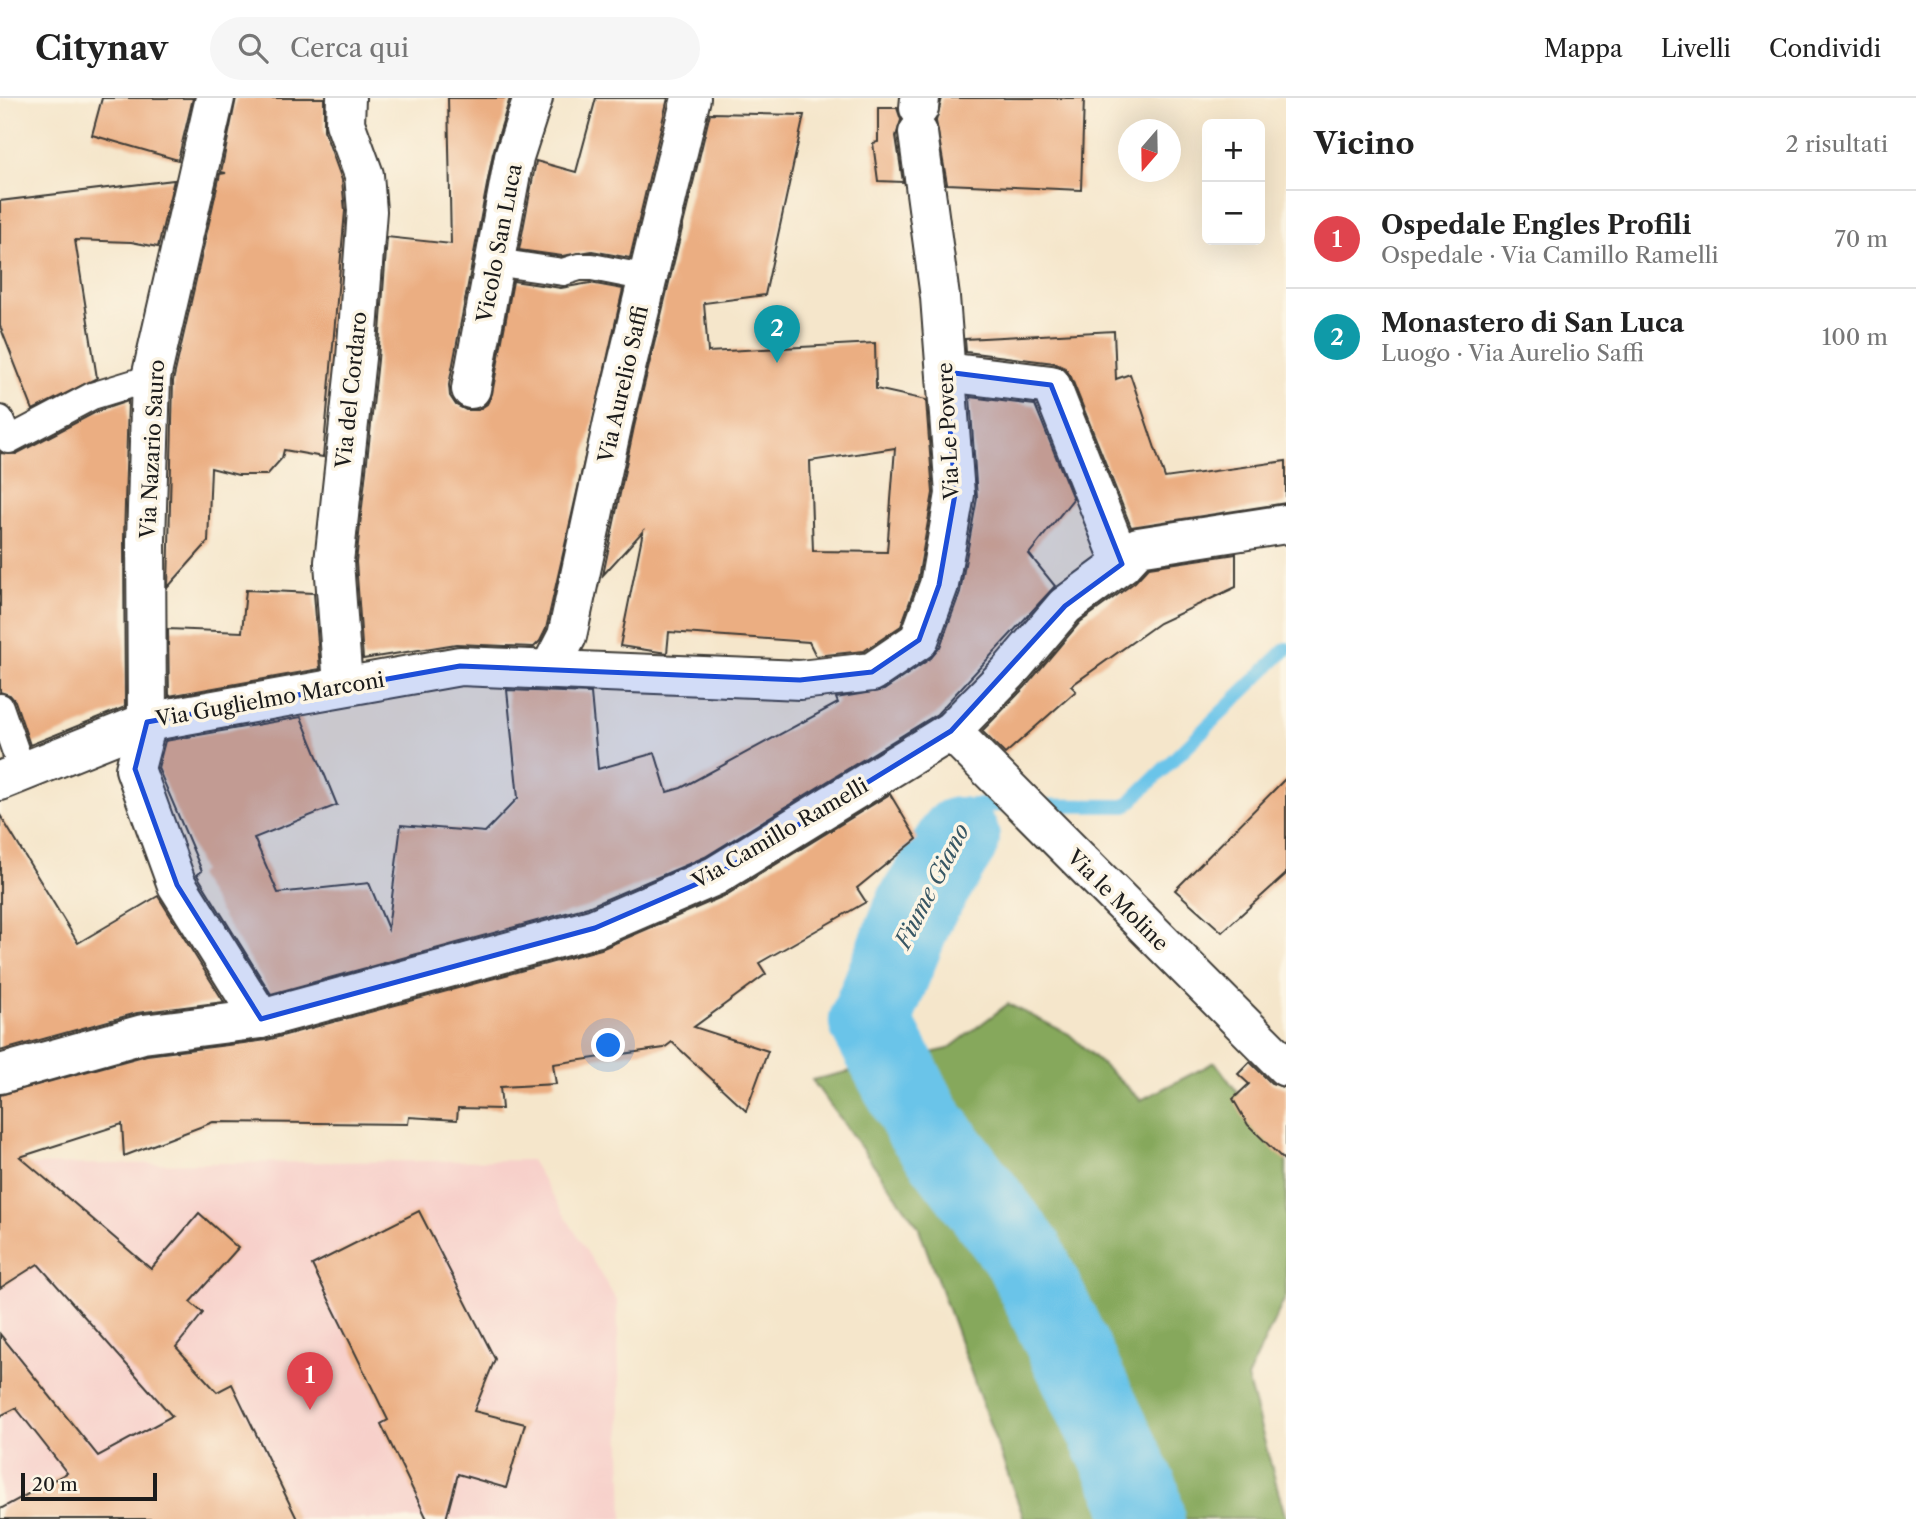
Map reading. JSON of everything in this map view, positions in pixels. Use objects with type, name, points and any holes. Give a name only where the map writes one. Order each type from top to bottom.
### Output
[{"type":"street","name":"Via Nazario Sauro","points":[[215,98],[151,378],[146,540],[146,722],[135,769],[177,885],[261,1019]]},
{"type":"street","name":"Via del Cordaro","points":[[343,685],[334,562],[356,358],[367,211],[364,175],[345,123],[346,98]]},
{"type":"street","name":"Vicolo San Luca","points":[[471,389],[514,157],[533,98]]},
{"type":"street","name":"Via Aurelio Saffi","points":[[551,667],[567,636],[691,98]]},
{"type":"street","name":"Via Le Povere","points":[[551,667],[800,680],[872,672],[919,640],[939,585],[955,494],[940,297],[919,113]]},
{"type":"street","points":[[946,372],[1052,385],[1122,564]]},
{"type":"street","name":"Via Camillo Ramelli","points":[[0,1074],[144,1034],[261,1019],[595,928],[715,876],[951,731],[1008,673],[1065,606],[1122,564],[1139,547],[1286,524]]},
{"type":"street","name":"Via Guglielmo Marconi","points":[[11,775],[146,722],[460,666],[551,667]]},
{"type":"street","name":"Via le Moline","points":[[951,731],[1110,893],[1286,1066]]},
{"type":"lane","points":[[495,262],[563,272],[592,267],[648,278]]},
{"type":"lane","points":[[4,430],[93,396],[151,378]]},
{"type":"lane","points":[[0,706],[11,775]]},
{"type":"highlighted area","points":[[946,372],[1051,385],[1122,564],[1065,606],[951,731],[715,876],[595,928],[261,1019],[177,885],[135,769],[147,722],[460,666],[800,680],[872,672],[919,640],[939,585],[955,494]]},
{"type":"shaded area","points":[[0,1156],[7,1165],[531,1160],[617,1301],[623,1519],[0,1519]]},
{"type":"green space","points":[[1008,1004],[1069,1034],[1141,1100],[1215,1062],[1286,1158],[1286,1296],[1247,1378],[1286,1519],[1024,1519],[918,1226],[812,1080],[948,1049]]},
{"type":"building","points":[[102,98],[193,98],[178,160],[92,135]]},
{"type":"building","points":[[236,98],[324,98],[324,130],[342,180],[345,211],[323,457],[284,450],[282,458],[267,475],[238,475],[211,468],[208,542],[168,587],[173,381],[220,174],[226,173],[221,172]]},
{"type":"building","points":[[448,98],[510,98],[493,153],[449,385],[450,396],[456,405],[466,410],[478,410],[487,404],[492,394],[513,281],[561,288],[590,283],[623,289],[546,629],[540,641],[534,647],[456,644],[363,659],[356,562],[378,360],[387,237],[451,244]]},
{"type":"building","points":[[596,98],[668,98],[630,258],[592,251],[562,256],[519,250],[536,161],[576,172]]},
{"type":"building","points":[[942,98],[1084,98],[1081,190],[947,184],[936,121]]},
{"type":"building","points":[[878,108],[897,108],[901,120],[896,136],[903,182],[878,181],[873,143],[878,142]]},
{"type":"building","points":[[710,113],[804,115],[765,295],[704,303],[708,352],[875,343],[876,389],[926,400],[933,493],[918,579],[901,626],[864,651],[816,656],[809,642],[669,632],[667,653],[620,646],[643,531],[603,575],[634,427]],"holes":[[[895,448],[887,552],[813,551],[810,461]]]},
{"type":"building","points":[[174,180],[158,247],[131,242],[75,240],[97,378],[33,410],[0,326],[0,201]]},
{"type":"building","points":[[1114,331],[1116,379],[1130,374],[1165,478],[1286,461],[1286,503],[1131,527],[1065,368],[1054,363],[966,352],[965,339]]},
{"type":"building","points":[[970,397],[1035,405],[1073,499],[1029,554],[1055,586],[937,714],[705,857],[588,907],[271,994],[197,875],[202,871],[158,768],[165,741],[301,717],[337,805],[254,838],[278,893],[369,883],[388,929],[401,825],[485,832],[518,798],[507,690],[591,693],[598,769],[655,753],[667,792],[681,788],[838,703],[836,698],[884,690],[931,658],[940,647],[960,592],[977,498]]},
{"type":"building","points":[[128,401],[124,539],[125,707],[30,745],[15,701],[10,695],[0,692],[0,453],[16,454],[98,411]]},
{"type":"building","points":[[1236,554],[1236,587],[1159,623],[1071,686],[1076,691],[1005,754],[982,731],[1025,687],[1080,622],[1135,582],[1149,567]]},
{"type":"building","points":[[246,590],[314,593],[320,669],[169,696],[168,629],[242,632]]},
{"type":"building","points":[[1286,778],[1286,874],[1222,932],[1175,890]]},
{"type":"building","points":[[890,794],[917,839],[857,888],[866,902],[759,963],[766,974],[694,1027],[768,1051],[746,1111],[672,1042],[664,1048],[553,1064],[556,1084],[500,1087],[502,1109],[458,1108],[457,1120],[409,1117],[408,1124],[213,1122],[124,1156],[122,1124],[20,1157],[151,1269],[199,1213],[238,1248],[190,1302],[203,1313],[176,1347],[217,1392],[232,1384],[297,1519],[0,1519],[0,1509],[67,1473],[16,1408],[0,1416],[0,1334],[98,1456],[172,1416],[38,1264],[0,1288],[0,1095],[147,1055],[267,1040],[601,949],[726,895]]},
{"type":"building","points":[[0,815],[78,943],[158,896],[224,1002],[137,1013],[0,1051]]},
{"type":"building","points":[[1250,1062],[1271,1083],[1286,1088],[1286,1162],[1248,1125],[1233,1099],[1249,1084],[1238,1074]]},
{"type":"building","points":[[419,1211],[495,1359],[474,1411],[525,1424],[506,1488],[458,1474],[446,1519],[427,1519],[381,1424],[388,1420],[312,1265]]},
{"type":"waterway","name":"Fiume Giano","points":[[959,838],[973,805],[1126,806],[1286,649]]},
{"type":"waterway","name":"Fiume Giano","points":[[959,838],[915,909],[870,1021],[923,1122],[1024,1255],[1139,1495],[1144,1519]]},
{"type":"place","name":"Monastero di San Luca","points":[[777,363]]},
{"type":"place","name":"Ospedale Engles Profili","points":[[310,1410]]}]
